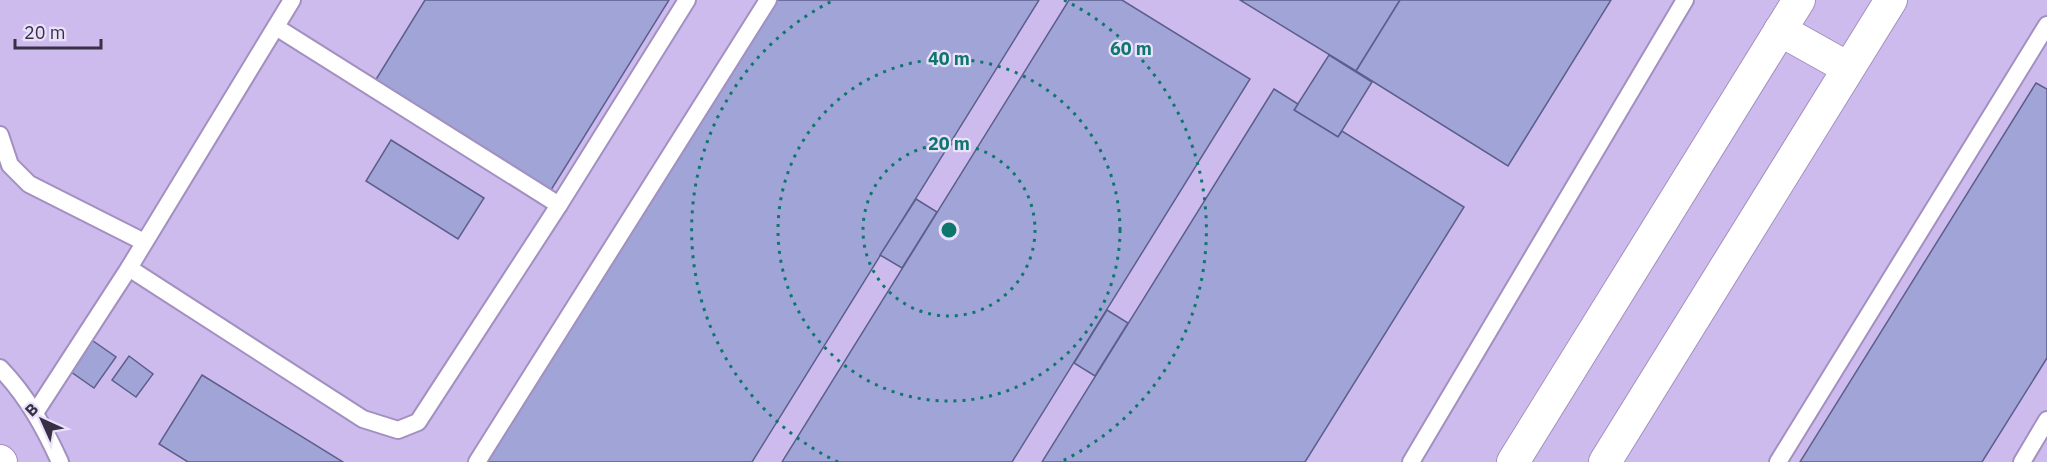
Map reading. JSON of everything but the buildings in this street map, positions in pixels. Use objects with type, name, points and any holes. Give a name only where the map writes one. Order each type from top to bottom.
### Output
[{"type":"street","points":[[1513,462],[1799,0]]},
{"type":"street","points":[[1605,462],[1891,0]]},
{"type":"street","points":[[1780,30],[1848,68]]},
{"type":"lane","points":[[35,413],[129,268],[292,0]]},
{"type":"lane","points":[[129,268],[363,419],[398,429],[418,422],[559,205],[687,0]]},
{"type":"lane","points":[[477,462],[768,0]]},
{"type":"lane","points":[[1411,462],[1685,0]]},
{"type":"lane","points":[[1778,462],[2047,25]]},
{"type":"lane","points":[[276,27],[559,205]]},
{"type":"lane","points":[[0,135],[10,165],[29,184],[144,242]]},
{"type":"lane","points":[[0,368],[19,387],[60,462]]},
{"type":"lane","points":[[2022,462],[2047,420]]}]
